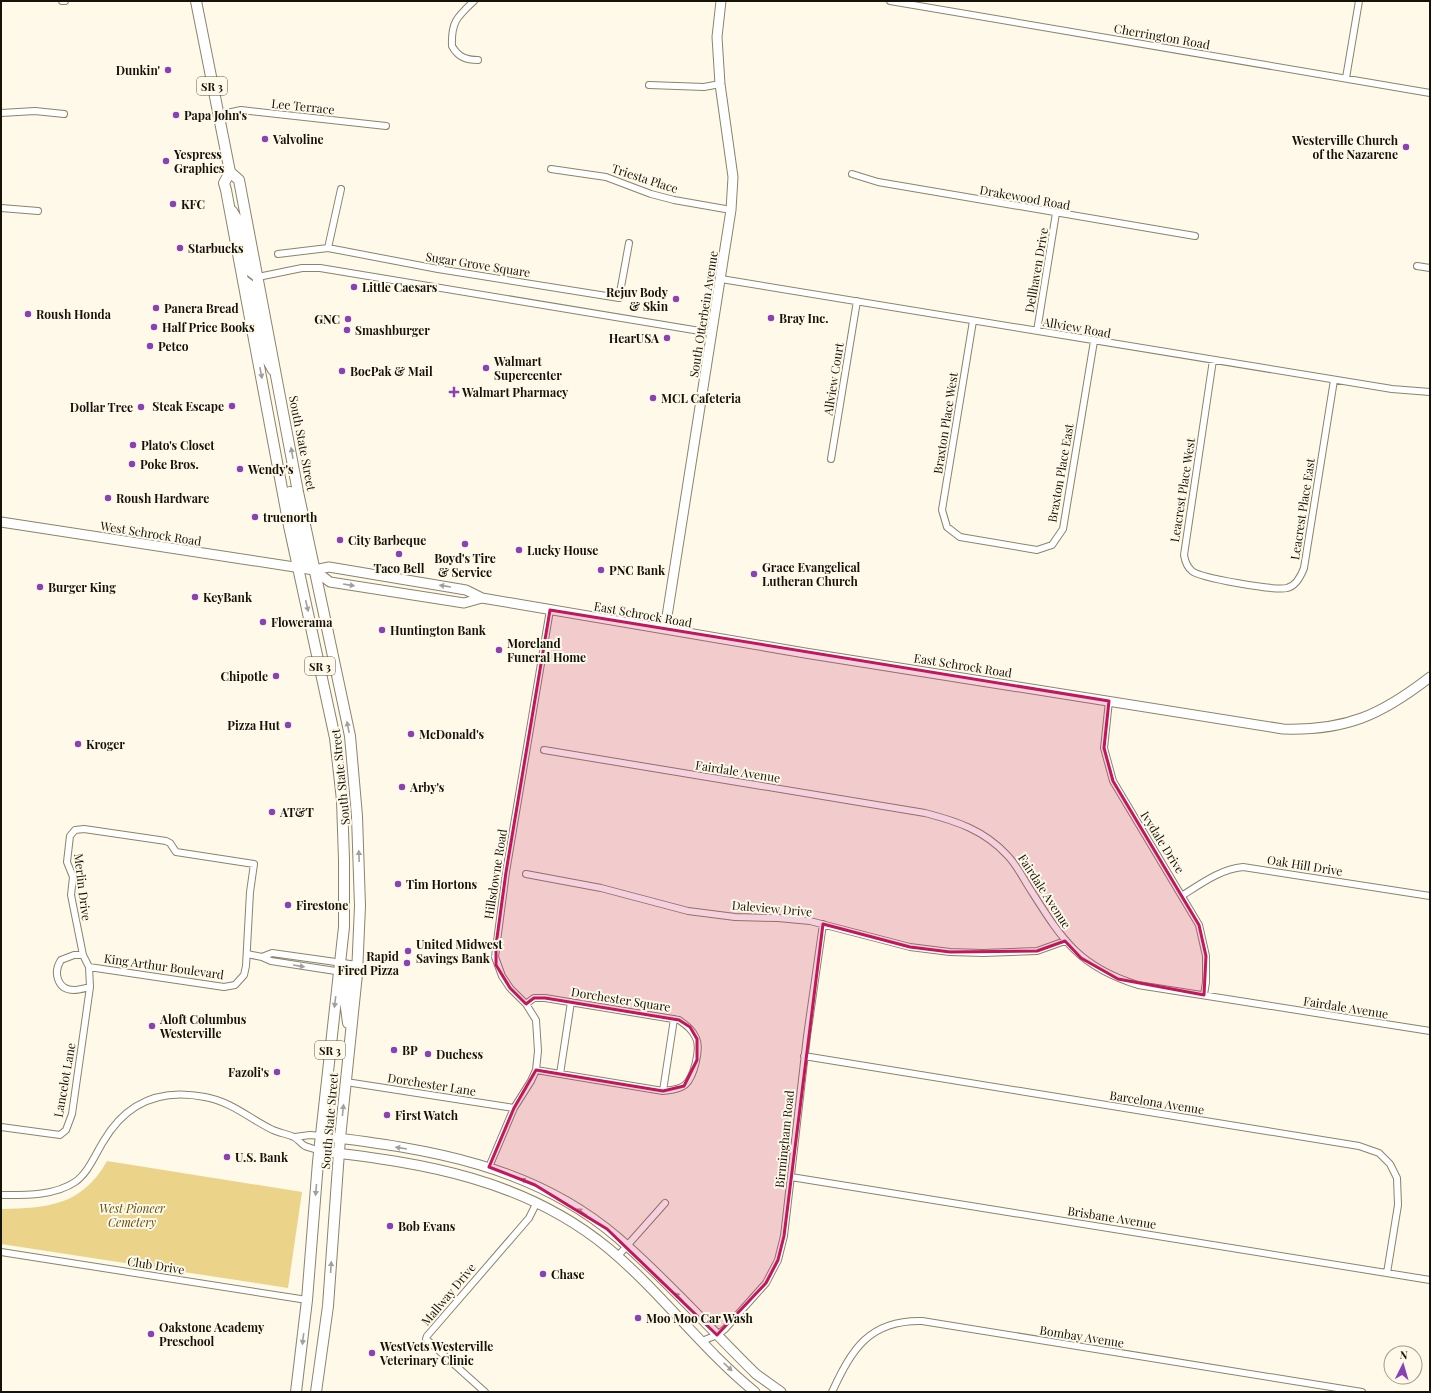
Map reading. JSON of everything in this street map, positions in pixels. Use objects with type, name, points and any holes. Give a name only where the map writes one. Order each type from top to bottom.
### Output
[{"type":"main road","name":"South State Street","points":[[196,1],[230,172],[239,180],[314,570],[344,704],[353,765],[358,816],[360,899],[359,929],[348,969],[322,1136],[307,1300],[296,1392]]},
{"type":"main road","points":[[230,172],[224,183],[232,185],[238,207],[247,221]]},
{"type":"main road","name":"South State Street","points":[[224,183],[298,568],[335,738],[342,800],[344,927],[348,969],[351,1036],[340,1138],[328,1306],[316,1392]]},
{"type":"main road","points":[[229,208],[241,226],[249,270],[258,277]]},
{"type":"main road","points":[[243,280],[252,288],[266,357],[277,376]]},
{"type":"main road","points":[[276,450],[282,459],[305,560],[314,570]]},
{"type":"main road","points":[[323,680],[334,703],[342,753],[344,758],[353,765]]},
{"type":"main road","points":[[338,765],[345,773],[351,877],[360,899]]},
{"type":"main road","points":[[344,882],[350,904],[350,922],[359,929]]},
{"type":"street","points":[[474,1],[457,17],[453,26],[452,46],[462,57],[468,60],[478,60]]},
{"type":"street","name":"South Otterbein Avenue","points":[[665,630],[731,210],[733,177],[720,84],[717,37],[721,1]]},
{"type":"street","name":"Cherrington Road","points":[[890,1],[1430,93]]},
{"type":"street","points":[[1346,78],[1358,1]]},
{"type":"street","points":[[649,85],[704,87],[720,84]]},
{"type":"street","points":[[1,113],[34,110],[64,114]]},
{"type":"street","name":"Lee Terrace","points":[[218,115],[241,110],[386,126]]},
{"type":"street","name":"Triesta Place","points":[[551,169],[606,177],[651,194],[674,200],[731,210]]},
{"type":"street","name":"Drakewood Road","points":[[852,174],[878,182],[1195,236]]},
{"type":"street","points":[[328,248],[341,189]]},
{"type":"street","points":[[1,208],[38,211]]},
{"type":"street","name":"Dellhaven Drive","points":[[1037,331],[1056,213]]},
{"type":"street","name":"Sugar Grove Square","points":[[278,254],[328,248],[438,269],[620,298],[629,243]]},
{"type":"street","points":[[1417,266],[1430,268]]},
{"type":"street","points":[[258,277],[302,268],[320,268],[712,333]]},
{"type":"street","name":"Allview Road","points":[[721,279],[1334,380],[1392,389],[1430,392]]},
{"type":"street","name":"Allview Court","points":[[831,459],[857,301]]},
{"type":"street","name":"Braxton Place West","points":[[947,527],[942,510],[973,321]]},
{"type":"street","name":"Braxton Place East","points":[[947,527],[960,537],[1037,550],[1052,545],[1063,529],[1094,341]]},
{"type":"street","name":"Leacrest Place West","points":[[1213,360],[1184,555],[1186,564],[1193,572],[1202,576],[1241,583]]},
{"type":"street","name":"Leacrest Place East","points":[[1241,583],[1278,589],[1288,588],[1301,576],[1304,568],[1334,380]]},
{"type":"street","name":"West Schrock Road","points":[[1,522],[298,568]]},
{"type":"street","name":"East Schrock Road","points":[[298,568],[314,570],[329,567],[466,590],[482,598],[665,630],[1283,729],[1319,729],[1336,727],[1374,714],[1392,705],[1430,677]]},
{"type":"street","name":"East Schrock Road","points":[[314,570],[330,582],[464,603],[482,598]]},
{"type":"street","name":"Hillsdowne Road","points":[[489,1167],[514,1108],[532,1080],[536,1070],[538,1028],[536,1020],[526,1004],[510,988],[496,965],[496,945],[550,610]]},
{"type":"street","name":"Ivydale Drive","points":[[1109,701],[1104,748],[1113,781],[1183,895],[1199,925],[1206,956],[1206,982],[1204,995]]},
{"type":"street","name":"Fairdale Avenue","points":[[544,750],[925,813],[955,820],[970,826],[984,835],[1008,855],[1064,941],[1081,958],[1118,979],[1138,985],[1430,1032]]},
{"type":"street","name":"Merlin Drive","points":[[89,967],[83,955],[71,895],[73,877],[67,862],[70,836],[80,828],[166,841]]},
{"type":"street","name":"King Arthur Boulevard","points":[[89,967],[230,987],[241,980],[244,975],[247,954],[250,892],[254,864],[176,852],[170,843],[166,841]]},
{"type":"street","name":"Oak Hill Drive","points":[[1183,895],[1208,879],[1225,871],[1243,867],[1430,896]]},
{"type":"street","name":"Daleview Drive","points":[[526,874],[601,888],[688,911],[735,917],[778,918],[823,924],[910,947],[950,952],[983,953],[1037,951],[1064,941]]},
{"type":"street","name":"Birmingham Road","points":[[702,1341],[717,1335],[728,1326],[766,1284],[778,1260],[784,1236],[804,1056],[823,924]]},
{"type":"street","points":[[247,954],[262,957],[272,953],[348,969]]},
{"type":"street","points":[[83,955],[74,955],[61,960],[56,970],[57,978],[64,987],[69,989],[75,990],[90,987]]},
{"type":"street","name":"Lancelot Lane","points":[[1,1127],[56,1135],[64,1133],[66,1130],[72,1114],[90,987],[89,967]]},
{"type":"street","name":"Dorchester Square","points":[[526,1004],[534,998],[571,1002],[679,1020],[690,1027],[697,1039],[697,1060],[688,1081],[684,1086],[663,1091],[536,1070]]},
{"type":"street","points":[[560,1074],[571,1002]]},
{"type":"street","points":[[663,1091],[674,1019]]},
{"type":"street","name":"Barcelona Avenue","points":[[804,1056],[1359,1146],[1373,1151],[1379,1154],[1390,1164],[1397,1178],[1398,1205],[1387,1273]]},
{"type":"street","name":"Dorchester Lane","points":[[346,1082],[514,1108]]},
{"type":"street","points":[[1,1195],[34,1195],[51,1191],[75,1182],[92,1163],[108,1132],[121,1116],[134,1106],[150,1098],[164,1095],[185,1094],[223,1102],[242,1110],[273,1130],[295,1137],[305,1146],[320,1151],[446,1170],[502,1186],[537,1202],[579,1227],[618,1257],[710,1350],[755,1392]]},
{"type":"street","points":[[295,1137],[310,1135],[340,1138],[449,1156],[489,1167],[535,1184],[602,1226],[628,1246],[756,1374],[781,1392]]},
{"type":"street","name":"Brisbane Avenue","points":[[791,1177],[1430,1280]]},
{"type":"street","name":"Mallway Drive","points":[[485,1392],[426,1339],[529,1218],[537,1202]]},
{"type":"street","points":[[618,1257],[665,1203]]},
{"type":"street","name":"Club Drive","points":[[1,1252],[307,1300]]},
{"type":"street","name":"Bombay Avenue","points":[[832,1392],[851,1354],[859,1344],[872,1333],[888,1325],[905,1320],[930,1322],[1362,1392]]},
{"type":"street","name":"Birmingham Road","points":[[710,1350],[717,1335]]},
{"type":"highlighted area","points":[[550,610],[1109,701],[1104,748],[1113,781],[1199,925],[1206,956],[1204,995],[1118,979],[1081,958],[1065,941],[1037,951],[950,952],[910,947],[823,924],[784,1236],[778,1260],[766,1283],[717,1335],[607,1229],[535,1185],[489,1167],[514,1108],[536,1070],[663,1091],[684,1086],[697,1060],[697,1039],[690,1027],[679,1020],[545,998],[534,998],[526,1004],[510,988],[496,965],[496,945],[506,872]]},
{"type":"green space","name":"West Pioneer Cemetery","points":[[107,1161],[302,1192],[288,1288],[1,1244],[1,1209],[33,1207],[62,1202],[75,1196],[86,1187],[97,1176]]},
{"type":"place","name":"Dunkin'","points":[[168,70]]},
{"type":"place","name":"Papa John's","points":[[176,115]]},
{"type":"place","name":"Valvoline","points":[[265,139]]},
{"type":"place","name":"Westerville Church of the Nazarene","points":[[1406,147]]},
{"type":"place","name":"Yespress Graphics","points":[[166,161]]},
{"type":"place","name":"KFC","points":[[173,204]]},
{"type":"place","name":"Starbucks","points":[[180,248]]},
{"type":"place","name":"Little Caesars","points":[[354,287]]},
{"type":"place","name":"Rejuv Body & Skin","points":[[676,299]]},
{"type":"place","name":"Panera Bread","points":[[156,308]]},
{"type":"place","name":"Roush Honda","points":[[28,314]]},
{"type":"place","name":"Bray Inc.","points":[[771,318]]},
{"type":"place","name":"GNC","points":[[348,319]]},
{"type":"place","name":"Half Price Books","points":[[154,327]]},
{"type":"place","name":"Smashburger","points":[[347,330]]},
{"type":"place","name":"HearUSA","points":[[667,338]]},
{"type":"place","name":"Petco","points":[[150,346]]},
{"type":"place","name":"Walmart Supercenter","points":[[486,368]]},
{"type":"place","name":"BocPak & Mail","points":[[342,371]]},
{"type":"place","name":"Walmart Pharmacy","points":[[454,392]]},
{"type":"place","name":"MCL Cafeteria","points":[[653,398]]},
{"type":"place","name":"Steak Escape","points":[[232,406]]},
{"type":"place","name":"Dollar Tree","points":[[141,407]]},
{"type":"place","name":"Plato's Closet","points":[[133,445]]},
{"type":"place","name":"Poke Bros.","points":[[132,464]]},
{"type":"place","name":"Wendy's","points":[[240,469]]},
{"type":"place","name":"Roush Hardware","points":[[108,498]]},
{"type":"place","name":"truenorth","points":[[255,517]]},
{"type":"place","name":"City Barbeque","points":[[340,540]]},
{"type":"place","name":"Boyd's Tire & Service","points":[[465,544]]},
{"type":"place","name":"Lucky House","points":[[519,550]]},
{"type":"place","name":"Taco Bell","points":[[399,554]]},
{"type":"place","name":"PNC Bank","points":[[601,570]]},
{"type":"place","name":"Grace Evangelical Lutheran Church","points":[[754,574]]},
{"type":"place","name":"Burger King","points":[[40,587]]},
{"type":"place","name":"KeyBank","points":[[195,597]]},
{"type":"place","name":"Flowerama","points":[[263,622]]},
{"type":"place","name":"Huntington Bank","points":[[382,630]]},
{"type":"place","name":"Moreland Funeral Home","points":[[499,650]]},
{"type":"place","name":"Chipotle","points":[[276,676]]},
{"type":"place","name":"Pizza Hut","points":[[288,725]]},
{"type":"place","name":"McDonald's","points":[[411,734]]},
{"type":"place","name":"Kroger","points":[[78,744]]},
{"type":"place","name":"Arby's","points":[[402,787]]},
{"type":"place","name":"AT&T","points":[[272,812]]},
{"type":"place","name":"Tim Hortons","points":[[398,884]]},
{"type":"place","name":"Firestone","points":[[288,905]]},
{"type":"place","name":"United Midwest Savings Bank","points":[[408,951]]},
{"type":"place","name":"Rapid Fired Pizza","points":[[407,963]]},
{"type":"place","name":"Aloft Columbus Westerville","points":[[152,1026]]},
{"type":"place","name":"BP","points":[[394,1050]]},
{"type":"place","name":"Duchess","points":[[428,1054]]},
{"type":"place","name":"Fazoli's","points":[[277,1072]]},
{"type":"place","name":"First Watch","points":[[387,1115]]},
{"type":"place","name":"U.S. Bank","points":[[227,1157]]},
{"type":"place","name":"Bob Evans","points":[[390,1226]]},
{"type":"place","name":"Chase","points":[[543,1274]]},
{"type":"place","name":"Moo Moo Car Wash","points":[[638,1318]]},
{"type":"place","name":"Oakstone Academy Preschool","points":[[151,1334]]},
{"type":"place","name":"WestVets Westerville Veterinary Clinic","points":[[372,1353]]}]
